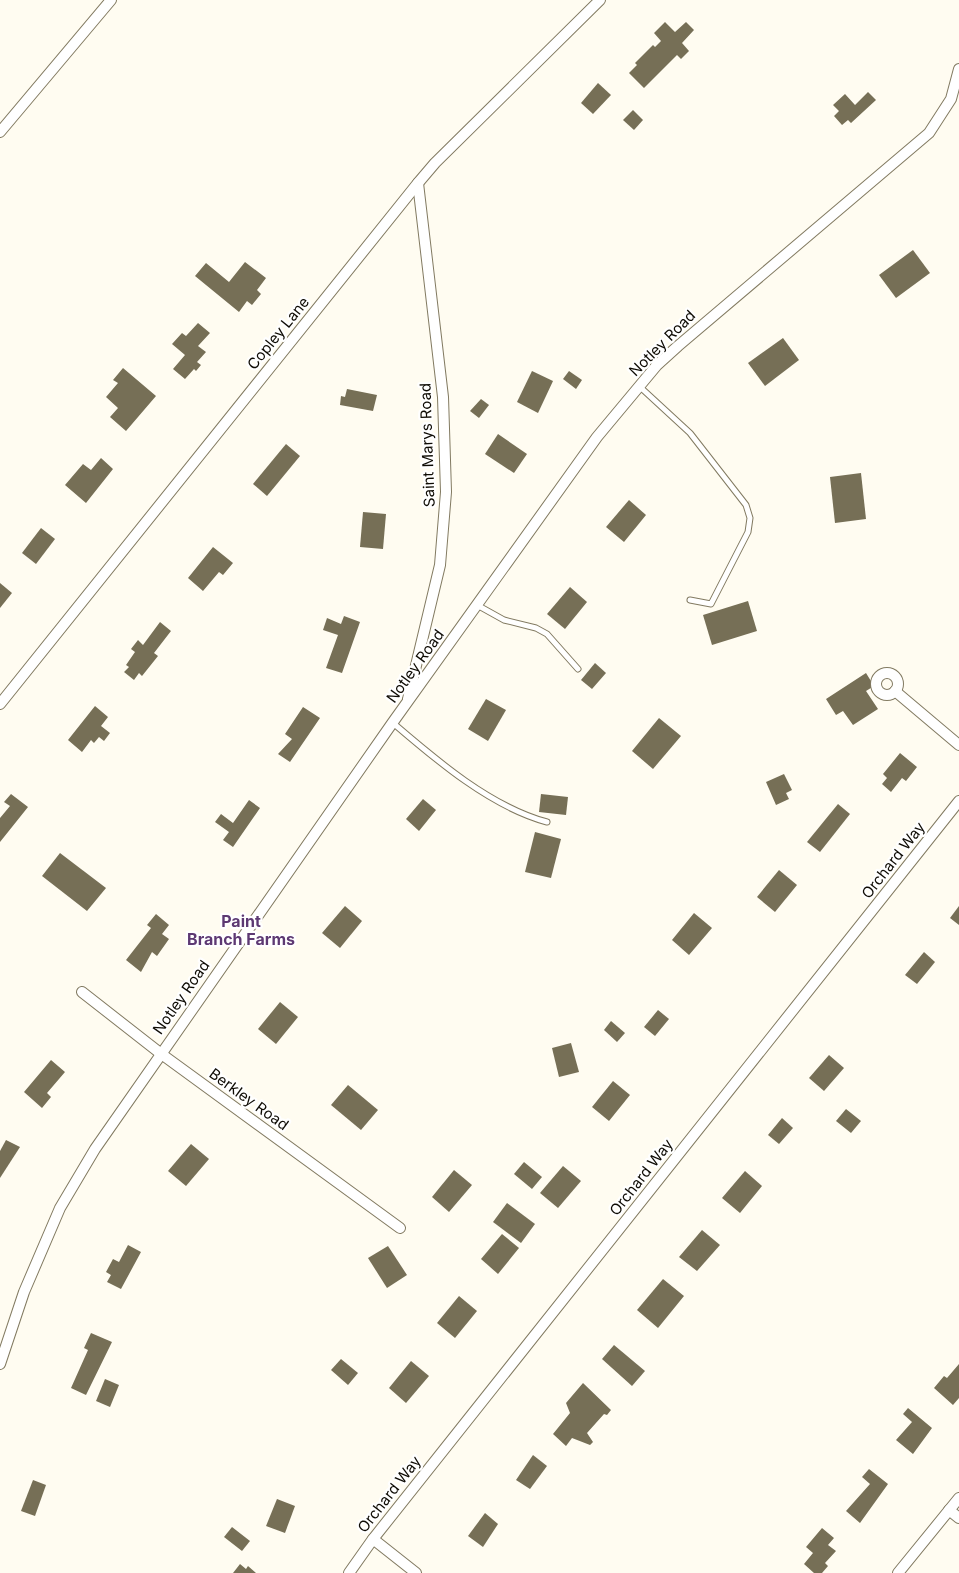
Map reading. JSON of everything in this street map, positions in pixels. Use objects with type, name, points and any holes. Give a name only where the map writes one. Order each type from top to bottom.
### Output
[{"type":"street","points":[[0,132],[111,0]]},
{"type":"street","name":"Copley Lane","points":[[0,704],[435,163],[600,0]]},
{"type":"street","name":"Notley Road","points":[[0,1364],[24,1292],[60,1208],[94,1149],[393,722],[597,436],[657,365],[710,317],[928,133],[951,99],[957,86],[959,69]]},
{"type":"street","name":"Saint Marys Road","points":[[407,704],[440,565],[446,492],[443,397],[418,183]]},
{"type":"street","points":[[895,691],[959,745]]},
{"type":"street","name":"Orchard Way","points":[[349,1573],[373,1539],[959,801]]},
{"type":"street","name":"Berkley Road","points":[[82,992],[160,1053],[400,1228]]},
{"type":"street","points":[[898,1573],[959,1498]]},
{"type":"street","points":[[949,1510],[959,1518]]},
{"type":"street","points":[[373,1539],[416,1573]]},
{"type":"lane","points":[[639,386],[690,433],[746,505],[750,518],[748,532],[711,604],[690,600]]},
{"type":"lane","points":[[477,605],[504,620],[536,628],[547,634],[578,669]]},
{"type":"lane","points":[[393,722],[455,774],[531,818],[547,822]]},
{"type":"building","points":[[665,22],[675,32],[686,22],[694,30],[682,43],[689,51],[681,59],[677,55],[644,88],[629,73],[637,65],[635,63],[653,45],[655,47],[661,41],[654,33]]},
{"type":"building","points":[[598,83],[611,95],[593,114],[581,103]]},
{"type":"building","points":[[868,92],[876,100],[851,123],[848,120],[842,125],[834,116],[839,111],[833,105],[845,94],[855,105]]},
{"type":"building","points":[[633,110],[643,120],[634,130],[623,120]]},
{"type":"building","points":[[913,250],[930,273],[896,298],[879,275]]},
{"type":"building","points":[[245,262],[266,278],[257,290],[261,294],[252,305],[247,301],[239,312],[195,276],[206,263],[229,282]]},
{"type":"building","points":[[198,323],[210,333],[198,346],[206,352],[197,362],[201,365],[196,371],[194,369],[185,379],[173,369],[185,355],[172,344],[182,333],[186,336]]},
{"type":"building","points":[[783,338],[799,360],[765,386],[748,363]]},
{"type":"building","points":[[123,368],[156,396],[126,431],[110,417],[118,408],[106,397],[118,383],[113,380]]},
{"type":"building","points":[[532,371],[553,381],[538,413],[517,402]]},
{"type":"building","points":[[569,371],[582,380],[576,389],[563,379]]},
{"type":"building","points":[[347,389],[377,395],[373,411],[340,405],[341,396],[345,397]]},
{"type":"building","points":[[481,399],[489,405],[479,418],[470,411]]},
{"type":"building","points":[[498,434],[527,454],[514,473],[485,454]]},
{"type":"building","points":[[286,444],[300,456],[267,496],[253,484]]},
{"type":"building","points":[[101,458],[113,469],[86,503],[65,485],[83,464],[91,470]]},
{"type":"building","points":[[861,473],[866,519],[835,523],[830,477]]},
{"type":"building","points":[[629,500],[646,515],[624,542],[606,527]]},
{"type":"building","points":[[363,512],[386,514],[383,549],[360,547]]},
{"type":"building","points":[[41,528],[55,539],[36,564],[22,553]]},
{"type":"building","points":[[213,547],[233,563],[223,575],[219,572],[203,591],[188,578]]},
{"type":"building","points":[[0,583],[12,593],[0,608]]},
{"type":"building","points":[[570,587],[587,602],[565,629],[547,614]]},
{"type":"building","points":[[748,601],[757,631],[712,645],[703,615]]},
{"type":"building","points":[[344,616],[360,622],[342,673],[326,668],[338,635],[323,630],[327,618],[341,624]]},
{"type":"building","points":[[160,622],[171,631],[154,653],[158,656],[142,676],[139,673],[134,680],[124,672],[129,667],[126,665],[135,652],[131,649],[138,640],[143,645]]},
{"type":"building","points":[[595,663],[606,673],[592,689],[581,680]]},
{"type":"building","points":[[866,673],[874,686],[866,691],[878,709],[853,725],[843,711],[836,715],[826,699]]},
{"type":"building","points":[[486,699],[506,710],[488,741],[468,729]]},
{"type":"building","points":[[95,706],[108,717],[101,726],[110,733],[104,741],[99,737],[94,743],[91,740],[82,752],[68,740]]},
{"type":"building","points":[[303,707],[320,718],[290,762],[278,754],[292,739],[285,734]]},
{"type":"building","points":[[659,718],[681,736],[653,769],[632,751]]},
{"type":"building","points":[[900,753],[917,767],[906,781],[902,778],[891,792],[882,784],[887,778],[883,774]]},
{"type":"building","points":[[784,774],[792,790],[786,793],[789,799],[776,805],[766,782]]},
{"type":"building","points":[[11,794],[28,807],[0,842],[0,818],[10,806],[4,802]]},
{"type":"building","points":[[541,794],[568,797],[566,815],[539,812]]},
{"type":"building","points":[[423,799],[436,810],[419,831],[406,819]]},
{"type":"building","points":[[249,800],[260,808],[233,847],[223,840],[229,832],[215,822],[221,814],[233,823]]},
{"type":"building","points":[[838,804],[850,814],[820,852],[807,842]]},
{"type":"building","points":[[535,832],[561,839],[551,878],[525,872]]},
{"type":"building","points":[[60,853],[106,888],[87,911],[42,876]]},
{"type":"building","points":[[779,870],[797,885],[775,912],[757,897]]},
{"type":"building","points":[[345,906],[362,921],[340,948],[322,933]]},
{"type":"building","points":[[959,906],[959,925],[950,918]]},
{"type":"building","points":[[694,913],[712,928],[689,955],[672,940]]},
{"type":"building","points":[[156,914],[169,925],[162,934],[169,939],[157,956],[152,952],[141,972],[126,960],[151,928],[147,925]]},
{"type":"building","points":[[924,952],[935,962],[917,984],[905,975]]},
{"type":"building","points":[[280,1002],[298,1017],[276,1044],[258,1029]]},
{"type":"building","points":[[658,1010],[669,1019],[655,1036],[644,1027]]},
{"type":"building","points":[[611,1021],[625,1033],[617,1042],[604,1030]]},
{"type":"building","points":[[571,1043],[579,1072],[559,1077],[552,1048]]},
{"type":"building","points":[[829,1055],[844,1068],[824,1091],[809,1078]]},
{"type":"building","points":[[51,1060],[65,1072],[47,1093],[51,1097],[42,1108],[24,1092]]},
{"type":"building","points":[[613,1081],[630,1095],[609,1121],[592,1107]]},
{"type":"building","points":[[348,1085],[378,1110],[361,1130],[331,1105]]},
{"type":"building","points":[[846,1109],[861,1121],[851,1133],[836,1121]]},
{"type":"building","points":[[782,1118],[793,1128],[779,1144],[768,1135]]},
{"type":"building","points":[[6,1140],[20,1147],[0,1178],[0,1151]]},
{"type":"building","points":[[191,1144],[209,1159],[186,1186],[168,1171]]},
{"type":"building","points":[[524,1162],[542,1177],[532,1189],[514,1174]]},
{"type":"building","points":[[563,1166],[581,1181],[558,1208],[540,1193]]},
{"type":"building","points":[[454,1170],[472,1185],[449,1212],[432,1197]]},
{"type":"building","points":[[745,1171],[762,1186],[740,1213],[722,1198]]},
{"type":"building","points":[[507,1203],[535,1224],[521,1243],[493,1222]]},
{"type":"building","points":[[702,1230],[720,1245],[697,1271],[679,1257]]},
{"type":"building","points":[[502,1234],[519,1248],[498,1274],[481,1259]]},
{"type":"building","points":[[128,1245],[141,1252],[121,1289],[107,1282],[111,1275],[106,1272],[113,1259],[119,1262]]},
{"type":"building","points":[[388,1246],[407,1275],[387,1288],[368,1258]]},
{"type":"building","points":[[663,1279],[684,1296],[658,1328],[637,1310]]},
{"type":"building","points":[[459,1296],[477,1311],[455,1338],[437,1323]]},
{"type":"building","points":[[91,1333],[112,1342],[86,1395],[71,1388],[88,1350],[84,1348]]},
{"type":"building","points":[[614,1345],[645,1371],[632,1386],[602,1359]]},
{"type":"building","points":[[341,1359],[358,1373],[348,1385],[331,1370]]},
{"type":"building","points":[[411,1361],[429,1376],[406,1403],[389,1388]]},
{"type":"building","points":[[959,1364],[959,1398],[953,1405],[934,1388],[944,1376],[947,1378]]},
{"type":"building","points":[[105,1379],[119,1385],[110,1407],[96,1401]]},
{"type":"building","points":[[583,1383],[611,1410],[607,1415],[604,1414],[587,1433],[593,1442],[590,1445],[572,1438],[566,1446],[553,1434],[570,1413],[566,1403]]},
{"type":"building","points":[[908,1408],[932,1428],[913,1454],[896,1440],[912,1422],[903,1414]]},
{"type":"building","points":[[533,1455],[547,1466],[530,1489],[516,1480]]},
{"type":"building","points":[[869,1469],[888,1484],[860,1523],[846,1511],[870,1484],[862,1477]]},
{"type":"building","points":[[33,1480],[46,1485],[35,1516],[21,1511]]},
{"type":"building","points":[[277,1499],[295,1506],[285,1533],[266,1526]]},
{"type":"building","points":[[485,1513],[498,1524],[483,1547],[468,1536]]},
{"type":"building","points":[[232,1527],[250,1541],[242,1551],[224,1537]]},
{"type":"building","points":[[822,1528],[834,1538],[828,1545],[836,1551],[825,1563],[828,1566],[822,1573],[814,1573],[804,1564],[813,1553],[806,1547]]},
{"type":"building","points":[[240,1564],[246,1569],[248,1566],[256,1573],[233,1573]]},
{"type":"district","name":"Paint Branch Farms","points":[[241,930]]}]
